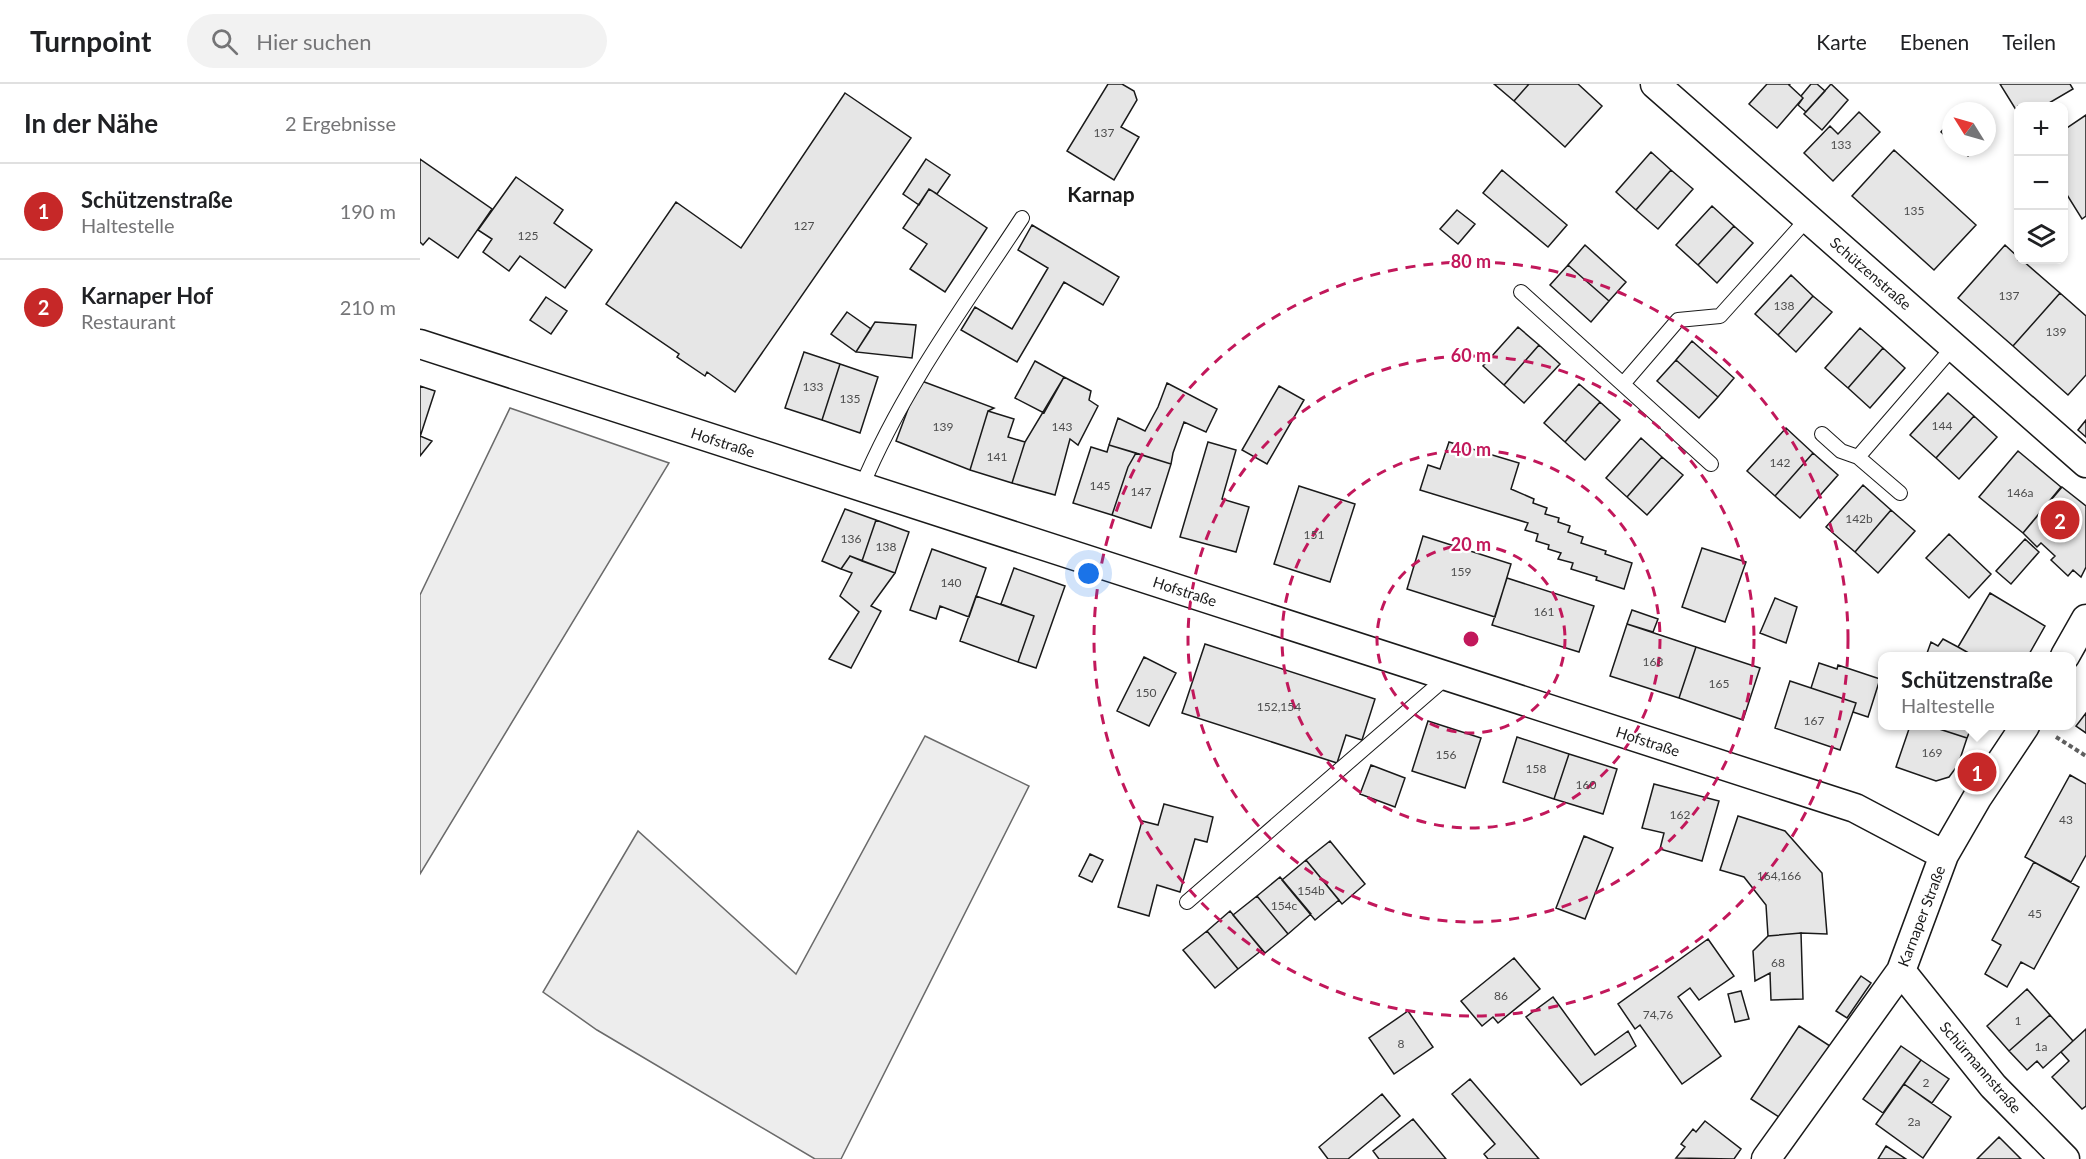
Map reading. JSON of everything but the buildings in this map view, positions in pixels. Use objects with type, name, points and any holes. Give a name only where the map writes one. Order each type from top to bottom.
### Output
[{"type":"street","name":"Schützenstraße","points":[[1655,84],[2086,463]]},
{"type":"street","name":"Hofstraße","points":[[420,344],[1855,807],[1944,855]]},
{"type":"street","points":[[2068,652],[2086,620]]},
{"type":"street","name":"Karnaper Straße","points":[[1766,1159],[1901,970],[1944,855],[1977,798],[2022,730]]},
{"type":"street","name":"Schürmannstraße","points":[[1901,970],[1993,1086],[2065,1159]]},
{"type":"lane","points":[[862,486],[878,448],[904,399],[1022,218]]},
{"type":"lane","points":[[1623,384],[1678,321],[1720,316],[1808,218]]},
{"type":"lane","points":[[1521,292],[1711,464]]},
{"type":"lane","points":[[1857,457],[1954,346]]},
{"type":"lane","points":[[1822,434],[1841,451],[1857,457],[1900,492]]},
{"type":"lane","points":[[1188,902],[1448,676]]},
{"type":"path","points":[[2056,737],[2086,756]]},
{"type":"shaded area","points":[[510,408],[669,463],[420,874],[420,595]]},
{"type":"shaded area","points":[[925,736],[1029,786],[841,1159],[815,1159],[597,1030],[543,992],[638,831],[796,974]]},
{"type":"place","name":"Karnaper Hof","points":[[2060,520]]},
{"type":"place","name":"Schützenstraße","points":[[1977,772]]},
{"type":"district","name":"Karnap","points":[[1101,193]]}]
